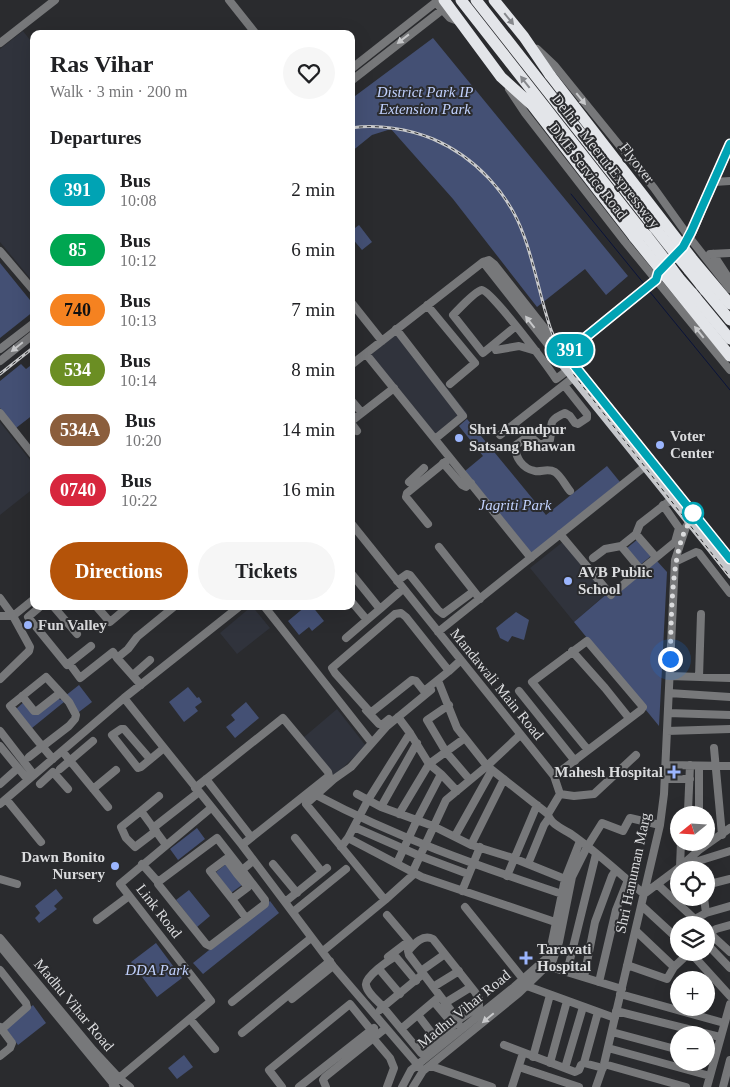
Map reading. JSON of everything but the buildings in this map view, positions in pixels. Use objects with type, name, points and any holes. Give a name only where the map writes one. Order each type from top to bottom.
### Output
[{"type":"highway","name":"Delhi - Meerut Expressway","points":[[461,0],[649,229],[674,252],[730,320]]},
{"type":"highway","name":"Delhi - Meerut Expressway","points":[[476,0],[649,229],[667,262],[678,277],[730,339]]},
{"type":"highway","name":"Flyover","points":[[494,0],[693,260],[730,304]]},
{"type":"highway","points":[[439,3],[458,21],[501,77],[532,105],[658,268],[730,356]]},
{"type":"main road","points":[[563,357],[650,285],[658,273],[690,239],[708,192],[714,183],[730,144]]},
{"type":"main road","points":[[563,357],[571,374],[648,464],[672,498],[730,559]]},
{"type":"main road","points":[[563,357],[692,518],[730,571]]},
{"type":"street","points":[[0,43],[55,0]]},
{"type":"street","points":[[228,0],[253,30]]},
{"type":"street","points":[[355,66],[439,3]]},
{"type":"street","points":[[355,77],[439,3]]},
{"type":"street","points":[[524,37],[555,66],[730,288]]},
{"type":"street","name":"DME Service Road","points":[[501,77],[525,113],[625,242],[650,285],[680,310],[730,370]]},
{"type":"street","points":[[714,183],[730,181]]},
{"type":"street","points":[[625,242],[634,242],[664,217],[668,207]]},
{"type":"street","points":[[0,251],[30,286]]},
{"type":"street","points":[[704,256],[730,253]]},
{"type":"street","points":[[712,254],[730,280]]},
{"type":"street","points":[[355,362],[483,262],[489,260],[494,264],[563,357]]},
{"type":"street","points":[[680,310],[684,303],[714,279],[720,277]]},
{"type":"street","points":[[516,326],[483,353],[453,315],[477,292],[487,291],[516,326],[536,351],[556,379],[571,374]]},
{"type":"street","points":[[427,305],[475,363],[450,384]]},
{"type":"street","points":[[355,307],[382,341]]},
{"type":"street","points":[[0,350],[30,325]]},
{"type":"street","points":[[396,329],[463,416],[435,439]]},
{"type":"street","points":[[0,361],[30,337]]},
{"type":"street","points":[[496,350],[519,346],[536,351]]},
{"type":"street","points":[[366,354],[531,558]]},
{"type":"street","points":[[500,436],[564,385],[571,374]]},
{"type":"street","points":[[564,385],[587,414],[587,418],[578,424],[565,413],[558,416],[552,422],[549,430],[550,440],[539,444],[531,437],[527,437],[516,445],[515,452],[518,459],[531,470],[548,470],[556,473],[570,491]]},
{"type":"street","points":[[355,419],[394,388]]},
{"type":"street","points":[[355,405],[362,413]]},
{"type":"street","points":[[0,413],[30,451]]},
{"type":"street","points":[[355,427],[357,431]]},
{"type":"street","points":[[428,524],[406,498],[407,493],[450,458]]},
{"type":"street","points":[[443,464],[462,485],[466,487],[471,483]]},
{"type":"street","points":[[438,632],[648,464]]},
{"type":"street","points":[[409,482],[424,468]]},
{"type":"street","points":[[593,558],[605,549],[621,546],[636,534],[640,524],[672,498]]},
{"type":"street","points":[[619,588],[675,542],[678,528],[663,506]]},
{"type":"street","name":"Shri Hanuman Marg","points":[[596,1087],[604,1066],[660,825],[666,765],[675,562],[686,527],[692,518]]},
{"type":"street","name":"Mandawali Main Road","points":[[355,528],[554,776],[560,794]]},
{"type":"street","points":[[560,534],[612,595]]},
{"type":"street","points":[[636,534],[656,558]]},
{"type":"street","points":[[621,546],[641,570]]},
{"type":"street","points":[[439,547],[480,599]]},
{"type":"street","points":[[675,562],[696,552],[699,553],[730,593]]},
{"type":"street","points":[[397,581],[406,574],[410,575],[443,614],[470,594]]},
{"type":"street","points":[[355,578],[380,609]]},
{"type":"street","points":[[346,638],[403,589]]},
{"type":"street","points":[[0,598],[30,645],[30,649],[1,677]]},
{"type":"street","points":[[0,616],[13,616],[30,602]]},
{"type":"street","points":[[355,606],[367,620]]},
{"type":"street","points":[[36,610],[28,617],[80,678],[113,652],[141,685]]},
{"type":"street","points":[[57,610],[77,634]]},
{"type":"street","points":[[100,610],[110,622],[124,610]]},
{"type":"street","points":[[117,658],[128,649],[132,641],[170,610]]},
{"type":"street","points":[[41,842],[3,802],[124,698],[235,610]]},
{"type":"street","points":[[267,610],[372,743]]},
{"type":"street","points":[[449,671],[401,613],[395,614],[332,668],[366,710],[379,724],[383,724],[462,662]]},
{"type":"street","points":[[699,677],[701,614]]},
{"type":"street","points":[[554,776],[641,710],[643,707],[587,641],[532,682],[588,750]]},
{"type":"street","points":[[69,663],[91,646]]},
{"type":"street","points":[[572,651],[629,718]]},
{"type":"street","points":[[133,676],[150,660]]},
{"type":"street","points":[[385,900],[306,806],[307,802],[351,767],[398,717],[440,683],[462,662]]},
{"type":"street","points":[[670,676],[730,678]]},
{"type":"street","points":[[29,757],[43,746],[69,726],[76,719],[76,715],[69,702],[46,678],[10,706],[43,746],[53,759]]},
{"type":"street","points":[[366,710],[369,712],[373,711],[412,680],[416,681],[424,691]]},
{"type":"street","points":[[440,683],[458,728],[490,768],[644,894],[670,874]]},
{"type":"street","points":[[519,691],[575,761]]},
{"type":"street","points":[[22,696],[36,711],[60,693]]},
{"type":"street","points":[[669,693],[730,697]]},
{"type":"street","points":[[342,704],[353,694]]},
{"type":"street","points":[[124,698],[242,845],[311,938],[424,1071]]},
{"type":"street","points":[[449,705],[427,720],[446,752],[470,780]]},
{"type":"street","points":[[668,713],[730,716],[730,711]]},
{"type":"street","points":[[398,717],[417,743],[429,764],[457,791]]},
{"type":"street","points":[[159,796],[121,827],[126,838],[135,847],[197,790],[206,779],[283,718],[328,772],[329,776],[242,845]]},
{"type":"street","points":[[552,732],[565,722]]},
{"type":"street","points":[[150,759],[124,729],[121,728],[112,735],[137,767],[141,767],[164,748]]},
{"type":"street","points":[[667,731],[730,729]]},
{"type":"street","points":[[0,731],[31,778]]},
{"type":"street","points":[[341,847],[410,733]]},
{"type":"street","points":[[455,836],[490,768],[520,735]]},
{"type":"street","points":[[400,814],[429,764],[465,738]]},
{"type":"street","points":[[60,769],[93,741]]},
{"type":"street","points":[[382,807],[417,743]]},
{"type":"street","points":[[0,746],[18,768],[31,778]]},
{"type":"street","points":[[714,748],[715,766],[727,832],[715,838]]},
{"type":"street","points":[[62,751],[108,807]]},
{"type":"street","points":[[528,864],[544,825],[560,794],[574,796],[594,794],[636,755]]},
{"type":"street","points":[[666,765],[730,766]]},
{"type":"street","points":[[688,806],[690,765]]},
{"type":"street","points":[[699,766],[699,806]]},
{"type":"street","points":[[44,767],[50,775]]},
{"type":"street","points":[[0,784],[18,768]]},
{"type":"street","points":[[323,951],[385,900],[414,872],[424,845],[446,800],[470,780],[490,768]]},
{"type":"street","points":[[93,789],[116,770]]},
{"type":"street","points":[[40,784],[53,772],[68,789]]},
{"type":"street","points":[[397,863],[441,774]]},
{"type":"street","points":[[206,779],[251,838]]},
{"type":"street","points":[[471,844],[504,779]]},
{"type":"street","points":[[665,779],[690,779]]},
{"type":"street","points":[[357,794],[382,807],[433,826],[471,844],[513,858],[565,879]]},
{"type":"street","points":[[316,796],[358,818],[408,840],[507,876],[565,894]]},
{"type":"street","points":[[507,876],[537,805]]},
{"type":"street","name":"Link Road","points":[[114,1086],[119,1078],[211,1001],[129,896],[121,883],[211,808]]},
{"type":"street","points":[[141,811],[166,845]]},
{"type":"street","name":"Madhu Vihar Road","points":[[402,1087],[411,1070],[458,1024],[547,966],[559,942],[559,924],[565,894],[587,847],[602,823],[623,831],[630,818],[660,825]]},
{"type":"street","points":[[354,827],[420,856],[468,874]]},
{"type":"street","points":[[158,882],[217,838],[248,887],[232,899]]},
{"type":"street","points":[[285,902],[325,870],[295,838]]},
{"type":"street","points":[[348,838],[422,877],[559,924]]},
{"type":"street","name":"Madhu Vihar Road","points":[[565,894],[565,879],[580,841]]},
{"type":"street","points":[[462,890],[480,847]]},
{"type":"street","points":[[693,859],[697,851]]},
{"type":"street","points":[[690,861],[730,851]]},
{"type":"street","points":[[567,972],[596,854]]},
{"type":"street","points":[[142,864],[158,882],[158,886],[208,946],[210,946],[246,918],[266,902],[226,859],[210,871],[246,918]]},
{"type":"street","points":[[240,872],[253,861]]},
{"type":"street","points":[[273,864],[297,893]]},
{"type":"street","points":[[293,912],[346,869]]},
{"type":"street","points":[[584,977],[595,922],[616,870]]},
{"type":"street","points":[[0,879],[17,884]]},
{"type":"street","points":[[715,883],[730,879]]},
{"type":"street","points":[[599,982],[616,910],[628,880]]},
{"type":"street","points":[[657,884],[692,916]]},
{"type":"street","points":[[97,920],[129,896]]},
{"type":"street","points":[[642,906],[670,932]]},
{"type":"street","points":[[705,906],[706,913]]},
{"type":"street","points":[[703,916],[706,913],[730,906]]},
{"type":"street","points":[[465,907],[525,982],[550,996],[598,1012],[616,1014],[720,1037]]},
{"type":"street","points":[[352,987],[409,941],[387,915]]},
{"type":"street","points":[[715,929],[730,925]]},
{"type":"street","points":[[636,931],[674,967]]},
{"type":"street","points":[[416,981],[396,957],[370,976],[365,984],[421,1053],[423,1052],[458,1024],[479,1006],[479,999],[471,987],[429,936],[422,938],[408,950],[410,958],[433,988],[451,1022],[458,1024]]},
{"type":"street","name":"Madhu Vihar Road","points":[[0,938],[114,1086]]},
{"type":"street","points":[[232,1002],[311,938]]},
{"type":"street","points":[[715,940],[730,952]]},
{"type":"street","name":"Madhu Vihar Road","points":[[0,946],[18,963]]},
{"type":"street","points":[[715,952],[730,968]]},
{"type":"street","points":[[375,1015],[445,954]]},
{"type":"street","name":"Madhu Vihar Road","points":[[416,1086],[424,1071],[551,958]]},
{"type":"street","points":[[627,965],[667,979],[674,967],[680,961]]},
{"type":"street","points":[[698,961],[730,996]]},
{"type":"street","points":[[0,1056],[10,1048],[12,1043],[1,1028],[27,1007],[26,1003],[1,974],[18,963]]},
{"type":"street","points":[[244,1035],[332,964]]},
{"type":"street","points":[[547,966],[724,1023]]},
{"type":"street","points":[[379,969],[400,994]]},
{"type":"street","points":[[433,988],[459,971]]},
{"type":"street","points":[[401,1029],[440,1000],[471,987]]},
{"type":"street","points":[[533,1057],[550,996]]},
{"type":"street","points":[[550,1063],[567,1001]]},
{"type":"street","points":[[282,1087],[269,1070],[350,1004],[390,1058],[394,1068],[387,1087]]},
{"type":"street","points":[[715,1048],[730,1004]]},
{"type":"street","points":[[565,1068],[583,1007]]},
{"type":"street","points":[[504,1045],[550,1063],[578,1071],[584,1063],[598,1012]]},
{"type":"street","points":[[418,1015],[437,1040]]},
{"type":"street","points":[[190,1018],[215,1049]]},
{"type":"street","points":[[326,1087],[323,1080],[325,1077],[383,1025]]},
{"type":"street","name":"Madhu Vihar Road","points":[[73,1032],[130,1087]]},
{"type":"street","points":[[612,1032],[670,1048]]},
{"type":"street","points":[[299,1087],[372,1034]]},
{"type":"street","points":[[608,1048],[710,1076]]},
{"type":"street","points":[[512,1087],[524,1053]]},
{"type":"street","points":[[722,1087],[730,1060]]},
{"type":"street","points":[[584,1063],[604,1066],[686,1087]]},
{"type":"street","points":[[431,1066],[492,1087]]},
{"type":"street","points":[[519,1068],[579,1087]]},
{"type":"street","points":[[708,1087],[710,1071]]},
{"type":"shaded area","points":[[23,31],[30,40],[30,278],[0,242],[0,49]]},
{"type":"shaded area","points":[[401,330],[467,413],[464,418],[437,438],[370,355]]},
{"type":"shaded area","points":[[0,422],[30,460],[30,491],[0,515]]},
{"type":"shaded area","name":"AVB Public School","points":[[564,541],[606,594],[574,622],[530,568]]},
{"type":"shaded area","points":[[247,610],[255,610],[270,628],[237,654],[220,633]]},
{"type":"shaded area","points":[[337,709],[366,746],[334,776],[303,738]]},
{"type":"green space","name":"District Park IP Extension Park","points":[[433,38],[628,276],[606,295],[585,269],[537,307],[453,199],[391,129],[372,135],[355,149],[355,96]]},
{"type":"green space","points":[[359,225],[372,242],[362,250],[355,242],[355,228]]},
{"type":"green space","points":[[0,263],[30,300],[30,314],[0,338]]},
{"type":"green space","points":[[21,364],[26,369],[30,366],[30,417],[16,428],[0,408],[0,381]]},
{"type":"green space","name":"Jagriti Park","points":[[467,419],[546,515],[607,466],[620,482],[532,554],[465,471],[483,456],[459,426]]},
{"type":"green space","points":[[638,539],[651,556],[640,565],[627,548]]},
{"type":"green space","points":[[657,561],[667,572],[659,726],[574,622],[609,592],[613,597]]},
{"type":"green space","points":[[301,610],[315,610],[324,621],[312,631],[309,627],[299,635],[288,621]]},
{"type":"green space","points":[[516,612],[529,620],[524,640],[512,636],[508,642],[500,638],[496,628]]},
{"type":"green space","points":[[79,685],[92,702],[75,715],[64,702],[32,728],[16,709],[25,701],[34,712],[56,695],[60,700]]},
{"type":"green space","points":[[188,687],[202,702],[195,707],[198,711],[184,722],[169,702]]},
{"type":"green space","points":[[246,702],[259,718],[235,738],[226,727],[235,720],[231,715]]},
{"type":"green space","points":[[197,828],[205,839],[178,860],[170,849]]},
{"type":"green space","points":[[226,864],[242,885],[231,893],[216,872]]},
{"type":"green space","points":[[56,889],[63,898],[54,906],[57,909],[39,923],[35,918],[40,913],[35,906]]},
{"type":"green space","points":[[189,890],[210,916],[197,927],[176,900]]},
{"type":"green space","points":[[270,901],[279,913],[203,974],[193,963]]},
{"type":"green space","name":"DDA Park","points":[[156,943],[182,978],[157,997],[131,962]]},
{"type":"green space","points":[[33,1005],[46,1023],[18,1045],[5,1028]]},
{"type":"green space","points":[[184,1055],[193,1067],[177,1079],[168,1068]]},
{"type":"waterway","points":[[571,194],[645,285]]},
{"type":"waterway","points":[[650,292],[730,390]]},
{"type":"railway","points":[[355,128],[393,128],[414,132],[433,139],[463,156],[476,166],[500,191],[518,220],[550,327],[574,375],[730,577]]},
{"type":"railway","points":[[0,374],[30,350]]},
{"type":"bus line","name":"391","points":[[730,144],[713,185],[683,247],[658,273],[656,280],[565,354],[730,559]]},
{"type":"place","name":"Shri Anandpur Satsang Bhawan","points":[[459,438]]},
{"type":"place","name":"Voter Center","points":[[660,445]]},
{"type":"place","name":"AVB Public School","points":[[568,581]]},
{"type":"place","name":"Fun Valley","points":[[28,625]]},
{"type":"place","name":"Mahesh Hospital","points":[[674,772]]},
{"type":"place","name":"Dawn Bonito Nursery","points":[[115,866]]},
{"type":"place","name":"Taravati Hospital","points":[[526,958]]},
{"type":"route","points":[[670,659],[675,560],[689,520],[695,516],[693,513]]}]
